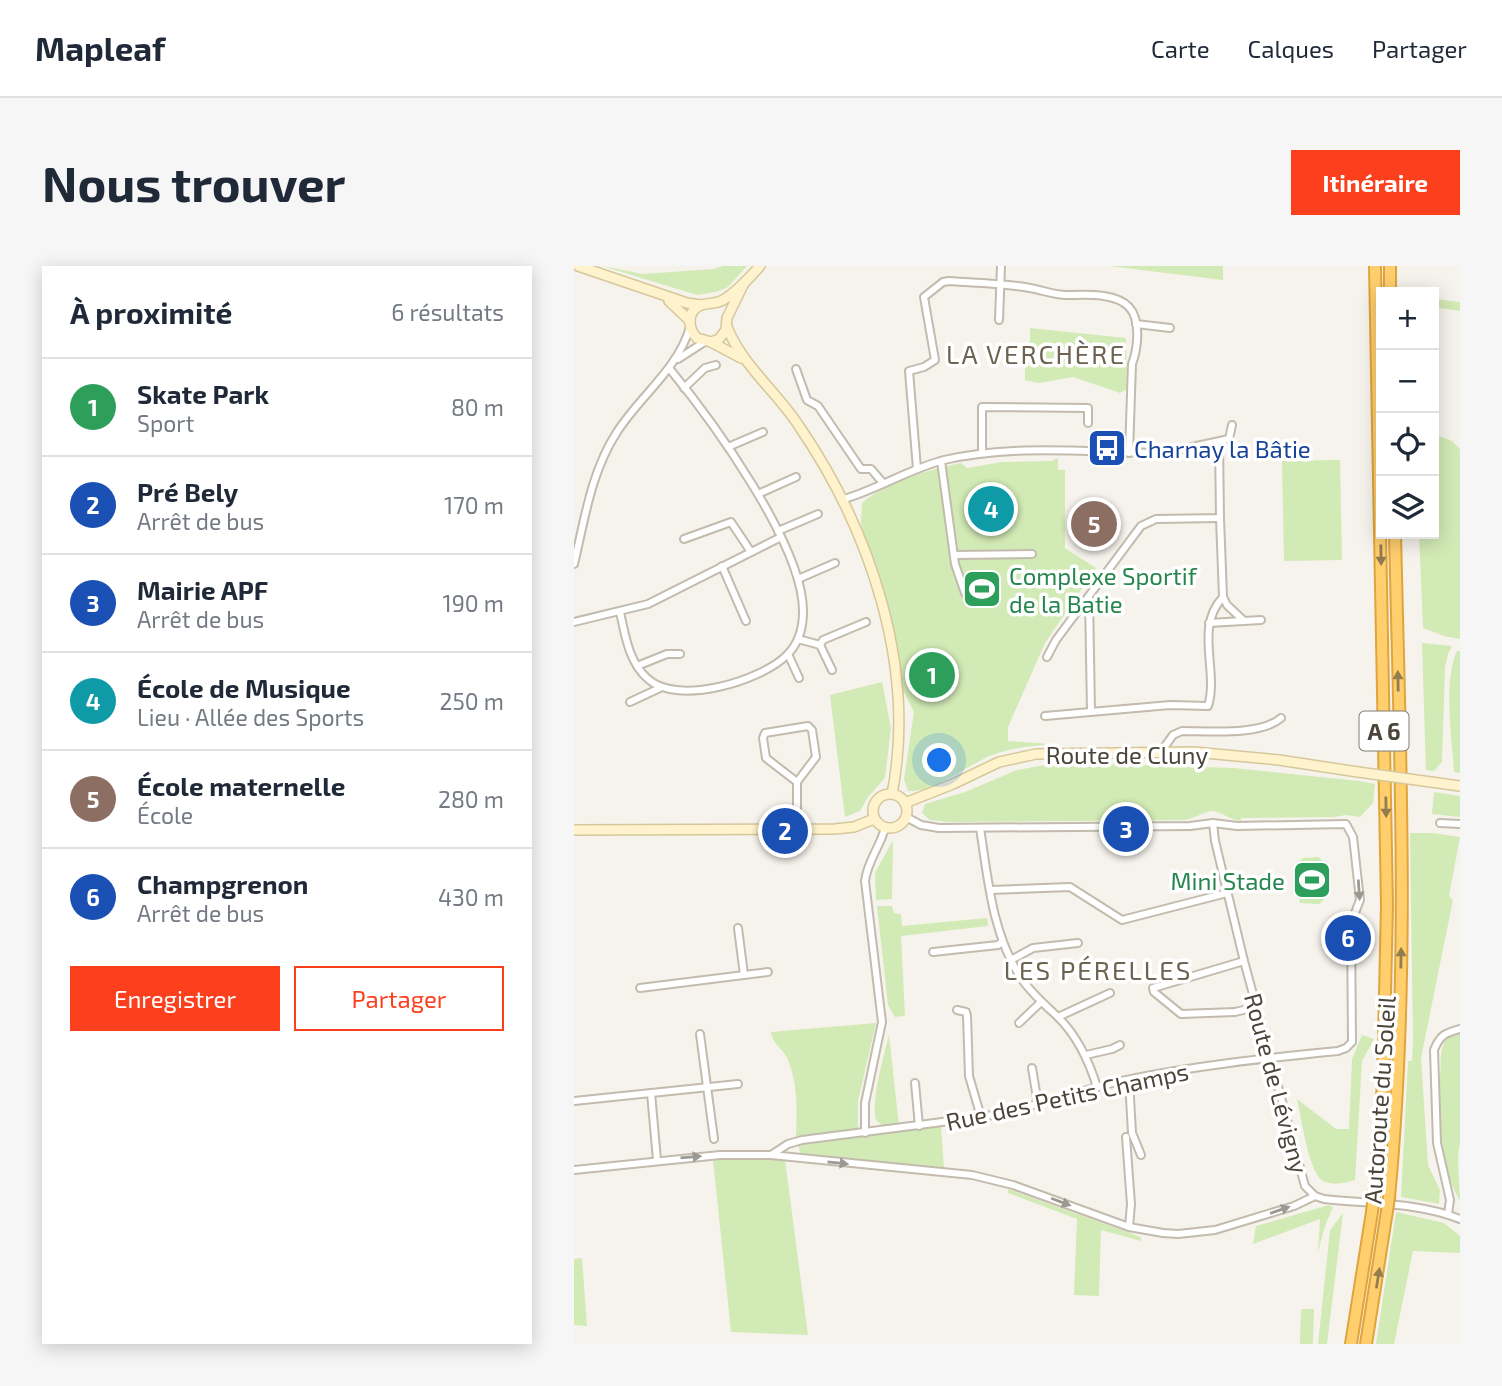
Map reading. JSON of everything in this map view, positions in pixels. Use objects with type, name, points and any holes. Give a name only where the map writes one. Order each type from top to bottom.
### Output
[{"type":"highway","name":"Autoroute du Soleil","points":[[1351,1344],[1374,1195],[1384,1061],[1387,905],[1375,266]]},
{"type":"highway","points":[[1390,266],[1390,287]]},
{"type":"highway","name":"Autoroute du Soleil","points":[[1366,1344],[1389,1197],[1400,1040],[1402,908],[1395,539]]},
{"type":"main road","points":[[578,266],[701,305],[723,300],[760,266]]},
{"type":"main road","points":[[709,342],[723,335],[744,283]]},
{"type":"main road","points":[[656,292],[676,305],[697,338],[727,349],[748,363]]},
{"type":"main road","points":[[713,304],[719,307],[733,342],[795,420],[844,499],[856,524],[873,572],[890,644],[900,733],[892,794]]},
{"type":"main road","points":[[690,324],[695,310],[701,305]]},
{"type":"main road","name":"Route de Cluny","points":[[905,803],[953,785],[999,762],[1036,754],[1059,753],[1194,752],[1265,758],[1460,786]]},
{"type":"main road","points":[[892,794],[905,803],[906,817],[900,825],[885,828],[874,819],[872,808],[879,797],[892,794]]},
{"type":"main road","points":[[574,830],[845,828],[874,819]]},
{"type":"street","points":[[999,320],[1001,266]]},
{"type":"street","points":[[917,469],[909,371],[925,368],[935,360],[923,297],[943,282],[949,281],[1117,299],[1128,305],[1136,324],[1129,453]]},
{"type":"street","points":[[574,564],[586,507],[604,456],[628,417],[685,344],[690,324]]},
{"type":"street","points":[[1136,324],[1170,328]]},
{"type":"street","points":[[671,365],[709,342]]},
{"type":"street","points":[[620,612],[630,653],[637,666],[649,680],[662,687],[684,690],[730,684],[760,675],[788,654],[798,639],[804,614],[798,579],[758,494],[671,365]]},
{"type":"street","points":[[684,388],[705,368],[716,365]]},
{"type":"street","points":[[796,369],[807,400],[818,406],[861,469],[871,469],[883,484]]},
{"type":"street","points":[[982,453],[982,407],[1088,408],[1088,424]]},
{"type":"street","points":[[844,499],[866,493],[917,469],[982,453],[1129,453],[1178,450],[1229,439],[1232,425]]},
{"type":"street","points":[[728,447],[763,432]]},
{"type":"street","points":[[1219,442],[1223,597],[1227,605],[1244,621]]},
{"type":"street","points":[[941,461],[954,555],[965,593]]},
{"type":"street","points":[[758,494],[796,477]]},
{"type":"street","points":[[574,622],[648,604],[751,552],[818,514]]},
{"type":"street","points":[[1047,657],[1056,640],[1141,526],[1148,521],[1220,518]]},
{"type":"street","points":[[684,539],[731,522],[751,552]]},
{"type":"street","points":[[954,555],[1032,554]]},
{"type":"street","points":[[798,579],[835,563]]},
{"type":"street","points":[[722,566],[746,621]]},
{"type":"street","points":[[1089,596],[1091,712]]},
{"type":"street","points":[[1045,716],[1170,705],[1208,706],[1209,623],[1217,603],[1223,597]]},
{"type":"street","points":[[1209,623],[1261,620]]},
{"type":"street","points":[[820,645],[822,640],[866,622]]},
{"type":"street","points":[[798,639],[820,645],[832,670]]},
{"type":"street","points":[[637,666],[667,654],[680,654]]},
{"type":"street","points":[[788,654],[799,678]]},
{"type":"street","points":[[630,702],[662,687]]},
{"type":"street","points":[[1161,752],[1173,735],[1182,731],[1261,728],[1274,724],[1281,718]]},
{"type":"street","points":[[797,782],[766,758],[763,738],[765,733],[808,726],[812,730],[816,757],[797,782],[797,828]]},
{"type":"street","points":[[906,817],[925,827],[1190,826],[1213,823]]},
{"type":"street","name":"Rue des Petits Champs","points":[[574,1170],[720,1155],[771,1155],[788,1144],[802,1140],[981,1117],[1129,1080],[1346,1048],[1352,1042],[1351,923],[1360,900],[1353,837],[1346,824],[1237,826],[1213,823]]},
{"type":"street","name":"Route de Lévigny","points":[[1213,823],[1244,961],[1302,1178],[1309,1192],[1315,1196],[1399,1205],[1448,1214],[1460,1219]]},
{"type":"street","points":[[1440,823],[1460,824]]},
{"type":"street","points":[[865,1133],[864,1103],[882,1022],[865,881],[866,869],[885,828]]},
{"type":"street","points":[[980,828],[1002,942],[1022,979],[1058,1017],[1086,1055],[1097,1087]]},
{"type":"street","points":[[990,890],[1070,887],[1122,920],[1227,893]]},
{"type":"street","points":[[738,928],[744,975]]},
{"type":"street","points":[[933,952],[998,945],[1002,942]]},
{"type":"street","points":[[1011,960],[1033,947],[1078,943]]},
{"type":"street","points":[[1244,961],[1153,988],[1154,992],[1181,1014],[1235,1012],[1256,1007]]},
{"type":"street","points":[[640,988],[768,972]]},
{"type":"street","points":[[1058,1017],[1110,993]]},
{"type":"street","points":[[1019,1023],[1041,1002]]},
{"type":"street","points":[[957,1010],[966,1012],[967,1016],[970,1076],[981,1117]]},
{"type":"street","points":[[1448,1214],[1450,1200],[1437,1143],[1434,1050],[1439,1037],[1460,1029]]},
{"type":"street","points":[[700,1034],[714,1139]]},
{"type":"street","points":[[1086,1055],[1120,1045]]},
{"type":"street","points":[[1032,1068],[1038,1104]]},
{"type":"street","points":[[1129,1080],[1132,1133],[1141,1155]]},
{"type":"street","points":[[915,1083],[919,1126]]},
{"type":"street","points":[[574,1101],[738,1084]]},
{"type":"street","points":[[651,1093],[657,1160]]},
{"type":"street","points":[[1126,1137],[1131,1204],[1129,1227]]},
{"type":"street","points":[[771,1155],[972,1175],[1046,1196],[1129,1227],[1160,1233],[1204,1232],[1259,1218],[1315,1196]]},
{"type":"green space","points":[[602,266],[643,274],[747,266],[728,287],[697,295]]},
{"type":"green space","points":[[1109,266],[1223,266],[1223,280]]},
{"type":"green space","points":[[1439,300],[1460,302],[1460,311],[1439,308]]},
{"type":"green space","points":[[1030,328],[1126,338],[1127,389],[1120,393],[1073,377],[1039,383],[1025,380],[1025,359],[998,358],[999,352],[1018,352],[1030,341]]},
{"type":"green space","points":[[1439,436],[1452,441],[1460,449],[1460,639],[1423,628],[1419,539],[1439,539]]},
{"type":"green space","name":"Complexe Sportif de la Batie","points":[[1058,458],[1058,470],[1065,470],[1065,548],[1096,568],[1045,643],[1008,727],[1008,741],[1051,744],[992,755],[928,788],[908,791],[904,779],[914,712],[903,690],[889,609],[861,524],[862,503],[896,483],[961,463],[967,468],[1002,462],[1052,461]]},
{"type":"green space","points":[[1340,460],[1342,560],[1284,561],[1282,461]]},
{"type":"green space","points":[[1422,643],[1452,646],[1445,667],[1442,762],[1434,771],[1426,770]]},
{"type":"green space","points":[[1457,651],[1460,651],[1460,773],[1454,772],[1449,693]]},
{"type":"green space","points":[[882,682],[891,728],[885,778],[860,811],[845,817],[830,695]]},
{"type":"green space","points":[[1045,765],[1234,768],[1359,781],[1375,784],[1373,803],[1360,817],[1346,815],[1241,818],[1241,821],[1212,811],[1184,820],[948,822],[930,820],[922,813],[925,804],[965,792],[1017,770]]},
{"type":"green space","points":[[1434,792],[1460,796],[1460,817],[1432,814]]},
{"type":"green space","points":[[1410,833],[1460,837],[1449,896],[1453,900],[1421,1058],[1428,1165],[1440,1190],[1439,1204],[1401,1197],[1408,1061],[1412,1061],[1413,1040]]},
{"type":"green space","points":[[893,840],[892,899],[876,900],[875,873]]},
{"type":"green space","name":"Mini Stade","points":[[1318,857],[1326,869],[1328,896],[1319,904],[1300,903],[1297,889],[1298,863],[1303,858]]},
{"type":"green space","points":[[877,906],[892,906],[894,913],[901,914],[902,926],[987,918],[988,926],[901,936],[905,1016],[895,1017],[888,1005]]},
{"type":"green space","points":[[876,1023],[858,1101],[858,1129],[796,1137],[794,1078],[786,1056],[771,1032]]},
{"type":"green space","points":[[1460,1034],[1460,1201],[1444,1156],[1439,1108],[1442,1049],[1446,1039]]},
{"type":"green space","points":[[889,1035],[899,1126],[890,1127],[878,1122],[875,1116],[878,1080]]},
{"type":"green space","points":[[1362,1035],[1374,1039],[1362,1061],[1355,1180],[1327,1183],[1318,1176],[1314,1168],[1297,1099],[1336,1129],[1349,1129],[1352,1059]]},
{"type":"green space","points":[[941,1125],[944,1169],[801,1156],[798,1145]]},
{"type":"green space","points":[[713,1160],[785,1160],[808,1335],[731,1332]]},
{"type":"green space","points":[[1008,1189],[1141,1237],[1141,1241],[1101,1230],[1099,1296],[1074,1295],[1077,1219],[1008,1193]]},
{"type":"green space","points":[[1329,1205],[1333,1207],[1318,1252],[1320,1219],[1253,1244],[1256,1226]]},
{"type":"green space","points":[[1396,1212],[1444,1223],[1460,1236],[1460,1253],[1413,1251],[1394,1344],[1376,1344]]},
{"type":"green space","points":[[1343,1213],[1327,1344],[1318,1344],[1330,1230]]},
{"type":"green space","points":[[582,1258],[587,1326],[574,1325],[574,1259]]},
{"type":"green space","points":[[1301,1309],[1314,1309],[1313,1344],[1300,1344]]},
{"type":"place","name":"Charnay la Bâtie","points":[[1107,448]]},
{"type":"place","name":"École de Musique","points":[[991,509]]},
{"type":"place","name":"École maternelle","points":[[1094,524]]},
{"type":"place","name":"Complexe Sportif de la Batie","points":[[982,589]]},
{"type":"place","name":"Skate Park","points":[[932,675]]},
{"type":"place","name":"Mairie APF","points":[[1126,829]]},
{"type":"place","name":"Pré Bely","points":[[785,831]]},
{"type":"place","name":"Mini Stade","points":[[1312,880]]},
{"type":"place","name":"Champgrenon","points":[[1348,938]]},
{"type":"district","name":"LA VERCHÈRE","points":[[1036,353]]},
{"type":"district","name":"LES PÉRELLES","points":[[1098,969]]}]
